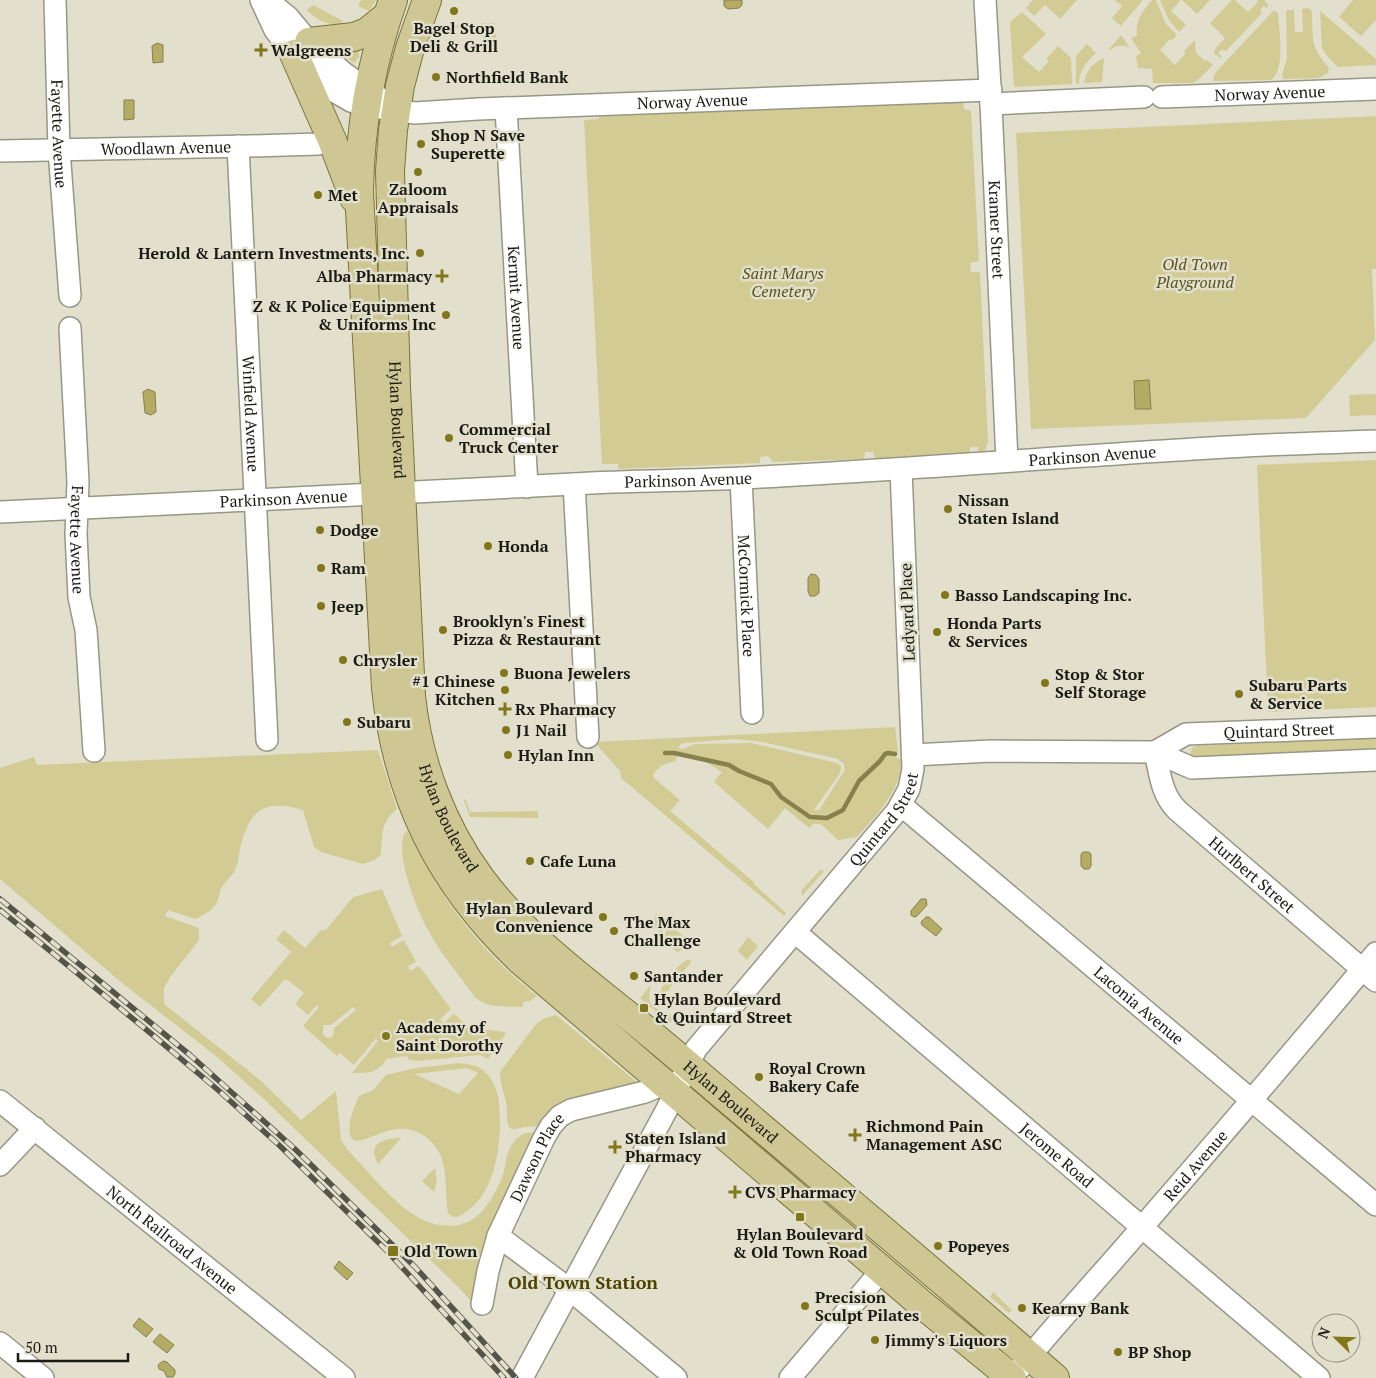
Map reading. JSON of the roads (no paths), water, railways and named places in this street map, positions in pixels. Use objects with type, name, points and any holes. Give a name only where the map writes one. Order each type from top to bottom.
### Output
[{"type":"main road","name":"Hylan Boulevard","points":[[427,0],[408,55],[396,109],[392,141],[390,201],[389,494],[384,664],[388,713],[398,760],[413,808],[452,881],[465,899],[502,943],[533,973],[1012,1378]]},
{"type":"main road","points":[[360,211],[332,140],[302,48],[354,37],[367,32],[390,8]]},
{"type":"main road","name":"Hylan Boulevard","points":[[390,8],[367,98],[360,158],[360,211],[366,291],[413,715],[417,738],[435,797],[464,854],[481,879],[521,925],[1055,1378]]},
{"type":"street","name":"Fayette Avenue","points":[[55,0],[59,150],[70,296]]},
{"type":"street","points":[[261,0],[275,30],[302,48]]},
{"type":"street","points":[[267,0],[288,16],[302,48]]},
{"type":"street","name":"Kramer Street","points":[[985,0],[1007,461]]},
{"type":"street","name":"Norway Avenue","points":[[302,48],[314,75],[337,93],[351,101],[367,98],[396,109],[415,113],[506,108],[991,97],[1153,97],[1376,89]]},
{"type":"street","name":"Kermit Avenue","points":[[506,108],[527,487]]},
{"type":"street","name":"Woodlawn Avenue","points":[[0,150],[318,144],[332,140]]},
{"type":"street","name":"Winfield Avenue","points":[[238,146],[266,740]]},
{"type":"street","name":"Fayette Avenue","points":[[70,328],[78,482],[79,597],[86,630],[94,751]]},
{"type":"street","name":"Parkinson Avenue","points":[[0,512],[901,470],[1007,461],[1215,448],[1376,441]]},
{"type":"street","name":"Ledyard Place","points":[[901,470],[913,755]]},
{"type":"street","name":"McCormick Place","points":[[741,478],[752,713]]},
{"type":"street","points":[[574,484],[588,737]]},
{"type":"street","name":"Quintard Street","points":[[1155,752],[1186,734],[1376,727]]},
{"type":"street","name":"Quintard Street","points":[[522,1378],[569,1289],[669,1088],[688,1065],[696,1048],[901,805],[911,782],[913,755],[990,751],[1155,752],[1192,768],[1376,760]]},
{"type":"street","name":"Hurlbert Street","points":[[1155,752],[1162,786],[1169,802],[1369,975]]},
{"type":"street","name":"Laconia Avenue","points":[[901,805],[1376,1205]]},
{"type":"street","name":"Jerome Road","points":[[795,932],[1319,1378]]},
{"type":"street","name":"Reid Avenue","points":[[1012,1378],[1072,1306],[1252,1100],[1369,975],[1376,953]]},
{"type":"street","name":"Dawson Place","points":[[482,1304],[488,1271],[498,1236],[551,1126],[560,1116],[571,1110],[669,1088]]},
{"type":"street","name":"North Railroad Avenue","points":[[0,1100],[344,1378]]},
{"type":"street","points":[[0,1165],[34,1128]]},
{"type":"street","points":[[498,1236],[569,1289],[676,1378]]},
{"type":"street","points":[[790,1378],[882,1270]]},
{"type":"street","points":[[0,1343],[42,1378]]},
{"type":"waterway","points":[[665,753],[674,753],[729,765],[771,784],[781,797],[810,817],[827,818],[843,810],[859,781],[885,754],[895,754]]},
{"type":"railway","points":[[0,899],[190,1055],[295,1149],[416,1268],[516,1378]]},
{"type":"railway","points":[[0,910],[154,1036],[279,1145],[386,1250],[504,1378]]},
{"type":"place","name":"Bagel Stop Deli & Grill","points":[[454,11]]},
{"type":"place","name":"Walgreens","points":[[261,50]]},
{"type":"place","name":"Northfield Bank","points":[[436,77]]},
{"type":"place","name":"Shop N Save Superette","points":[[421,144]]},
{"type":"place","name":"Zaloom Appraisals","points":[[418,172]]},
{"type":"place","name":"Met","points":[[318,195]]},
{"type":"place","name":"Herold & Lantern Investments, Inc.","points":[[420,253]]},
{"type":"place","name":"Alba Pharmacy","points":[[442,276]]},
{"type":"place","name":"Z & K Police Equipment & Uniforms Inc","points":[[446,315]]},
{"type":"place","name":"Commercial Truck Center","points":[[449,438]]},
{"type":"place","name":"Nissan Staten Island","points":[[948,509]]},
{"type":"place","name":"Dodge","points":[[320,530]]},
{"type":"place","name":"Honda","points":[[488,546]]},
{"type":"place","name":"Ram","points":[[321,568]]},
{"type":"place","name":"Basso Landscaping Inc.","points":[[945,595]]},
{"type":"place","name":"Jeep","points":[[321,606]]},
{"type":"place","name":"Brooklyn's Finest Pizza & Restaurant","points":[[443,630]]},
{"type":"place","name":"Honda Parts & Services","points":[[937,632]]},
{"type":"place","name":"Chrysler","points":[[343,660]]},
{"type":"place","name":"Buona Jewelers","points":[[504,673]]},
{"type":"place","name":"Stop & Stor Self Storage","points":[[1045,683]]},
{"type":"place","name":"#1 Chinese Kitchen","points":[[505,690]]},
{"type":"place","name":"Subaru Parts & Service","points":[[1239,694]]},
{"type":"place","name":"Rx Pharmacy","points":[[505,709]]},
{"type":"place","name":"Subaru","points":[[347,722]]},
{"type":"place","name":"J1 Nail","points":[[506,730]]},
{"type":"place","name":"Hylan Inn","points":[[508,755]]},
{"type":"place","name":"Cafe Luna","points":[[530,861]]},
{"type":"place","name":"Hylan Boulevard Convenience","points":[[603,917]]},
{"type":"place","name":"The Max Challenge","points":[[614,931]]},
{"type":"place","name":"Santander","points":[[634,976]]},
{"type":"place","name":"Hylan Boulevard & Quintard Street","points":[[644,1008]]},
{"type":"place","name":"Academy of Saint Dorothy","points":[[386,1036]]},
{"type":"place","name":"Royal Crown Bakery Cafe","points":[[759,1077]]},
{"type":"place","name":"Richmond Pain Management ASC","points":[[855,1135]]},
{"type":"place","name":"Staten Island Pharmacy","points":[[615,1147]]},
{"type":"place","name":"CVS Pharmacy","points":[[735,1192]]},
{"type":"place","name":"Hylan Boulevard & Old Town Road","points":[[800,1217]]},
{"type":"place","name":"Popeyes","points":[[938,1246]]},
{"type":"place","name":"Old Town","points":[[393,1251]]},
{"type":"place","name":"Precision Sculpt Pilates","points":[[805,1306]]},
{"type":"place","name":"Kearny Bank","points":[[1022,1308]]},
{"type":"place","name":"Jimmy's Liquors","points":[[875,1340]]},
{"type":"place","name":"BP Shop","points":[[1118,1352]]},
{"type":"district","name":"Old Town Station","points":[[583,1283]]},
{"type":"park label","name":"Old Town Playground","points":[[1195,273]]},
{"type":"park label","name":"Saint Marys Cemetery","points":[[783,282]]}]
